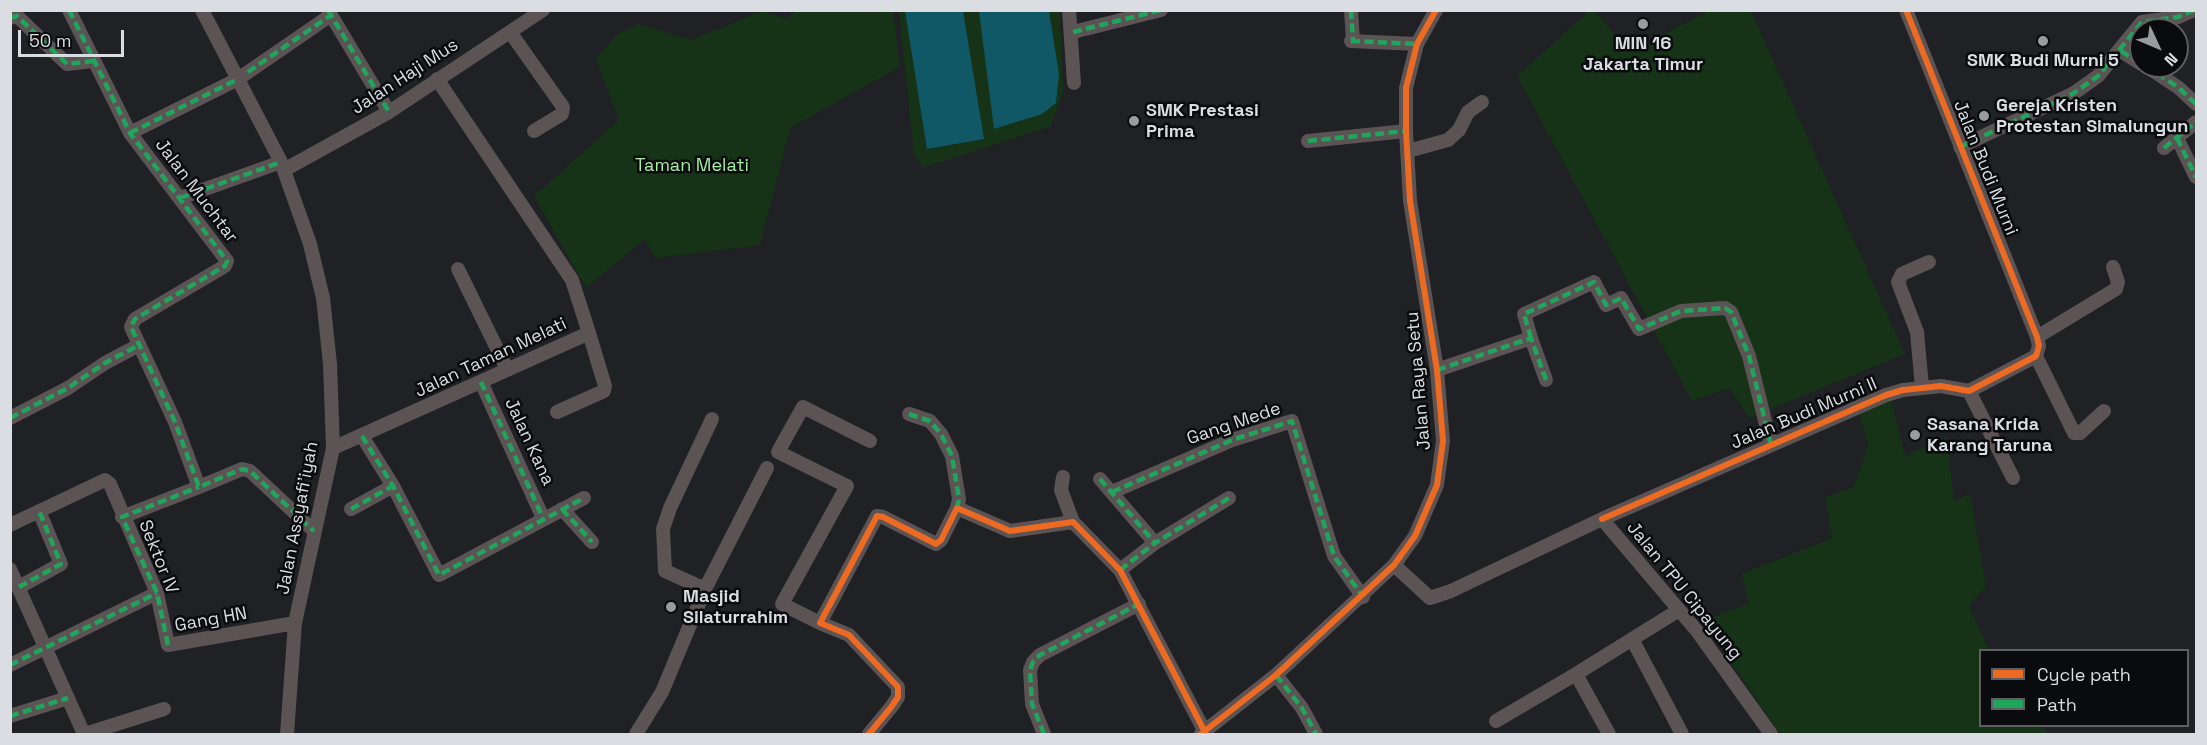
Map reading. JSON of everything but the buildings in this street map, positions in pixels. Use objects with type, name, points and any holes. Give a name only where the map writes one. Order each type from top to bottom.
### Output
[{"type":"street","name":"Jalan Muchtar","points":[[69,10],[130,133],[226,261],[225,266],[135,319],[131,327],[175,422],[199,487]]},
{"type":"street","name":"Jalan Assyafi'iyah","points":[[202,10],[282,166],[310,244],[323,298],[330,364],[333,448],[295,623],[287,735]]},
{"type":"street","name":"Jalan Haji Mus","points":[[180,198],[282,166],[388,112],[543,10]]},
{"type":"street","points":[[1069,10],[1073,32],[1074,83]]},
{"type":"street","points":[[1073,32],[1161,10]]},
{"type":"street","points":[[1351,10],[1352,41],[1416,44]]},
{"type":"street","name":"Jalan Raya Setu","points":[[1204,734],[1276,675],[1363,597],[1394,565],[1415,536],[1437,485],[1443,441],[1437,370],[1410,201],[1406,131],[1406,88],[1416,44],[1436,10]]},
{"type":"street","name":"Jalan Budi Murni","points":[[1906,10],[2037,337]]},
{"type":"street","points":[[1959,147],[2066,99],[2098,76],[2121,51],[2136,27],[2142,22],[2163,15],[2194,10]]},
{"type":"street","points":[[130,133],[238,79],[330,13],[388,112]]},
{"type":"street","points":[[10,18],[17,16],[67,64],[93,61]]},
{"type":"street","points":[[510,32],[564,110],[562,114],[534,131]]},
{"type":"street","points":[[2121,51],[2129,56]]},
{"type":"street","points":[[2164,78],[2196,104]]},
{"type":"street","name":"Jalan Taman Melati","points":[[333,448],[589,333],[572,280],[437,79]]},
{"type":"street","points":[[1408,151],[1448,140],[1459,130],[1468,112],[1482,102]]},
{"type":"street","points":[[2164,148],[2196,122]]},
{"type":"street","points":[[1308,141],[1406,131]]},
{"type":"street","points":[[2177,138],[2196,177]]},
{"type":"street","points":[[1922,387],[1917,332],[1898,282],[1902,274],[1929,262]]},
{"type":"street","points":[[2104,411],[2080,433],[2074,433],[2036,356],[2039,346],[2037,337],[2112,294],[2118,282],[2113,267]]},
{"type":"street","points":[[458,269],[507,369]]},
{"type":"street","points":[[1546,380],[1524,314],[1594,282],[1606,305],[1621,298],[1639,329],[1681,311],[1725,308],[1731,312],[1749,356],[1771,445]]},
{"type":"street","points":[[557,412],[604,391],[605,386],[589,333]]},
{"type":"street","points":[[1437,370],[1531,338]]},
{"type":"street","points":[[10,418],[68,388],[105,363],[139,345]]},
{"type":"street","points":[[2013,478],[1969,391],[2036,356]]},
{"type":"street","name":"Jalan Kana","points":[[481,382],[543,518]]},
{"type":"street","name":"Jalan Budi Murni II","points":[[1602,519],[1886,395],[1922,387],[1955,387],[1969,391]]},
{"type":"street","points":[[869,735],[898,697],[898,687],[849,635],[782,604],[847,486],[778,452],[803,407],[870,441]]},
{"type":"street","points":[[820,623],[877,516],[884,517],[936,544],[941,540],[957,508],[959,499],[952,456],[941,434],[930,421],[909,414]]},
{"type":"street","points":[[705,589],[664,571],[663,529],[670,508],[712,419]]},
{"type":"street","name":"Gang Mede","points":[[1112,492],[1232,440],[1292,421],[1334,556],[1363,597]]},
{"type":"street","points":[[362,436],[393,486],[439,575],[584,498]]},
{"type":"street","points":[[636,735],[662,692],[705,589],[767,468]]},
{"type":"street","points":[[122,517],[243,469],[250,471],[314,531]]},
{"type":"street","points":[[1063,477],[1061,490],[1072,522],[1120,570],[1204,734]]},
{"type":"street","points":[[1100,479],[1155,543]]},
{"type":"street","name":"Sektor IV","points":[[39,511],[105,480],[110,484],[122,517],[157,593],[168,645]]},
{"type":"street","points":[[351,509],[393,486]]},
{"type":"street","points":[[1120,570],[1155,543],[1229,498]]},
{"type":"street","points":[[957,508],[1011,531],[1072,522]]},
{"type":"street","points":[[562,509],[592,542]]},
{"type":"street","points":[[10,525],[39,511],[61,564],[19,586]]},
{"type":"street","name":"Jalan TPU Cipayung","points":[[1394,565],[1430,598],[1451,591],[1602,519],[1679,610],[1771,735]]},
{"type":"street","points":[[10,569],[85,735],[164,709]]},
{"type":"street","points":[[10,665],[157,593]]},
{"type":"street","points":[[1044,735],[1032,704],[1030,670],[1033,663],[1040,655],[1138,604]]},
{"type":"street","points":[[1496,721],[1679,610]]},
{"type":"street","name":"Gang HN","points":[[168,645],[295,623]]},
{"type":"street","points":[[1632,639],[1682,735]]},
{"type":"street","points":[[1576,674],[1609,735]]},
{"type":"street","points":[[1276,675],[1302,708],[1316,735]]},
{"type":"street","points":[[10,716],[68,698]]},
{"type":"green space","name":"Taman Melati","points":[[762,11],[785,18],[797,11],[893,11],[900,67],[790,128],[760,245],[655,258],[645,239],[586,288],[534,196],[619,120],[596,59],[616,35],[639,24],[691,40]]},
{"type":"green space","points":[[899,11],[1060,11],[1063,91],[1051,126],[923,168],[914,155]]},
{"type":"green space","points":[[1589,11],[1595,11],[1629,52],[1709,11],[1751,11],[1905,354],[1749,418],[1730,388],[1692,401],[1517,76]]},
{"type":"green space","points":[[1890,395],[1905,456],[1947,436],[1954,502],[1970,493],[1986,586],[1969,606],[1989,649],[1979,649],[1979,727],[2042,727],[2049,734],[1780,734],[1703,621],[1749,603],[1741,574],[1832,538],[1825,497],[1854,487],[1868,445],[1858,408]]},
{"type":"water","points":[[905,11],[963,11],[984,139],[927,149]]},
{"type":"water","points":[[979,11],[1049,11],[1059,74],[1056,103],[1042,114],[994,129]]},
{"type":"marked path","points":[[69,10],[130,133],[227,261],[225,266],[135,319],[131,327],[175,422],[199,487],[242,469],[250,471],[314,531]]},
{"type":"marked path","points":[[328,10],[389,112]]},
{"type":"marked path","points":[[1073,32],[1161,10]]},
{"type":"marked path","points":[[1351,10],[1353,41]]},
{"type":"marked path","points":[[1960,147],[2074,93],[2098,76],[2142,22],[2178,17],[2194,10]]},
{"type":"marked path","points":[[248,72],[331,15]]},
{"type":"marked path","points":[[10,18],[17,16],[67,64],[93,61]]},
{"type":"marked path","points":[[1351,41],[1417,44]]},
{"type":"marked path","points":[[2121,51],[2129,56]]},
{"type":"marked path","points":[[2164,78],[2196,104]]},
{"type":"marked path","points":[[130,133],[238,79]]},
{"type":"marked path","points":[[2164,148],[2196,122]]},
{"type":"marked path","points":[[1308,141],[1406,131]]},
{"type":"marked path","points":[[2177,138],[2196,177]]},
{"type":"marked path","points":[[180,198],[281,162]]},
{"type":"marked path","points":[[1531,338],[1524,314],[1594,282],[1606,305],[1621,298],[1639,329],[1681,311],[1725,308],[1731,312],[1749,356],[1771,445]]},
{"type":"marked path","points":[[1437,370],[1531,338],[1546,380]]},
{"type":"marked path","points":[[10,418],[68,388],[105,363],[139,345]]},
{"type":"marked path","points":[[481,382],[543,518]]},
{"type":"marked path","points":[[909,414],[930,421],[941,434],[952,456],[959,499],[957,508]]},
{"type":"marked path","points":[[1112,492],[1232,440],[1292,421],[1334,556],[1363,597]]},
{"type":"marked path","points":[[362,436],[393,486],[439,575],[584,498]]},
{"type":"marked path","points":[[1100,479],[1155,543]]},
{"type":"marked path","points":[[351,509],[393,486]]},
{"type":"marked path","points":[[168,645],[157,593],[122,517],[199,487]]},
{"type":"marked path","points":[[1120,570],[1155,543],[1229,498]]},
{"type":"marked path","points":[[562,509],[592,542]]},
{"type":"marked path","points":[[19,587],[61,564],[39,511]]},
{"type":"marked path","points":[[10,665],[157,593]]},
{"type":"marked path","points":[[1044,734],[1032,704],[1030,670],[1033,662],[1040,655],[1139,604]]},
{"type":"marked path","points":[[1276,675],[1302,708],[1316,734]]},
{"type":"marked path","points":[[10,716],[68,698]]},
{"type":"cycle path","points":[[1201,734],[1276,675],[1394,565],[1415,536],[1437,485],[1443,441],[1437,370],[1410,201],[1406,131],[1406,88],[1417,44],[1436,10]]},
{"type":"cycle path","points":[[1602,519],[1886,395],[1903,390],[1941,386],[1969,391],[2036,356],[2039,346],[2037,337],[1906,10]]},
{"type":"cycle path","points":[[869,734],[898,697],[898,687],[849,635],[820,623],[877,516],[936,544],[941,540],[957,508],[1010,531],[1073,522],[1120,570],[1206,734]]},
{"type":"place","name":"MIN 16 Jakarta Timur","points":[[1643,24]]},
{"type":"place","name":"SMK Budi Murni 5","points":[[2043,41]]},
{"type":"place","name":"Gereja Kristen Protestan Simalungun","points":[[1984,116]]},
{"type":"place","name":"SMK Prestasi Prima","points":[[1134,121]]},
{"type":"place","name":"Sasana Krida Karang Taruna","points":[[1915,435]]},
{"type":"place","name":"Masjid Silaturrahim","points":[[671,607]]}]
